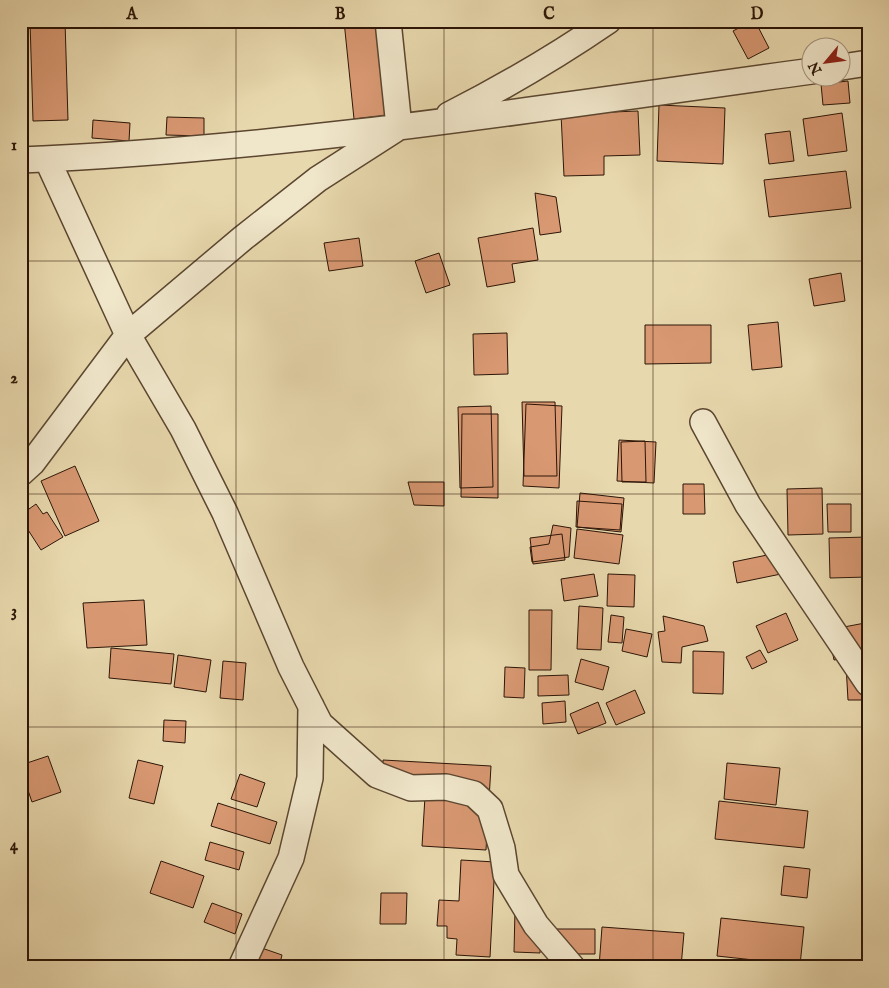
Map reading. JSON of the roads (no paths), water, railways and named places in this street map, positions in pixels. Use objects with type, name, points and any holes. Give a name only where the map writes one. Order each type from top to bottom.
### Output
[{"type":"street","points":[[388,21],[399,127]]},
{"type":"street","points":[[433,123],[501,88],[567,49],[608,21]]},
{"type":"street","points":[[852,65],[868,63]]},
{"type":"street","points":[[21,160],[99,157],[399,127],[802,72]]},
{"type":"street","points":[[21,473],[32,463],[128,335],[243,238],[318,179],[399,127]]},
{"type":"street","points":[[47,159],[128,335],[188,437],[225,512],[272,625],[320,724],[377,775],[411,788],[446,786],[474,794],[490,809],[502,848],[506,875],[536,925],[572,967]]},
{"type":"street","points":[[703,422],[748,506],[868,683]]},
{"type":"street","points":[[241,967],[291,858],[310,778],[311,706]]}]
